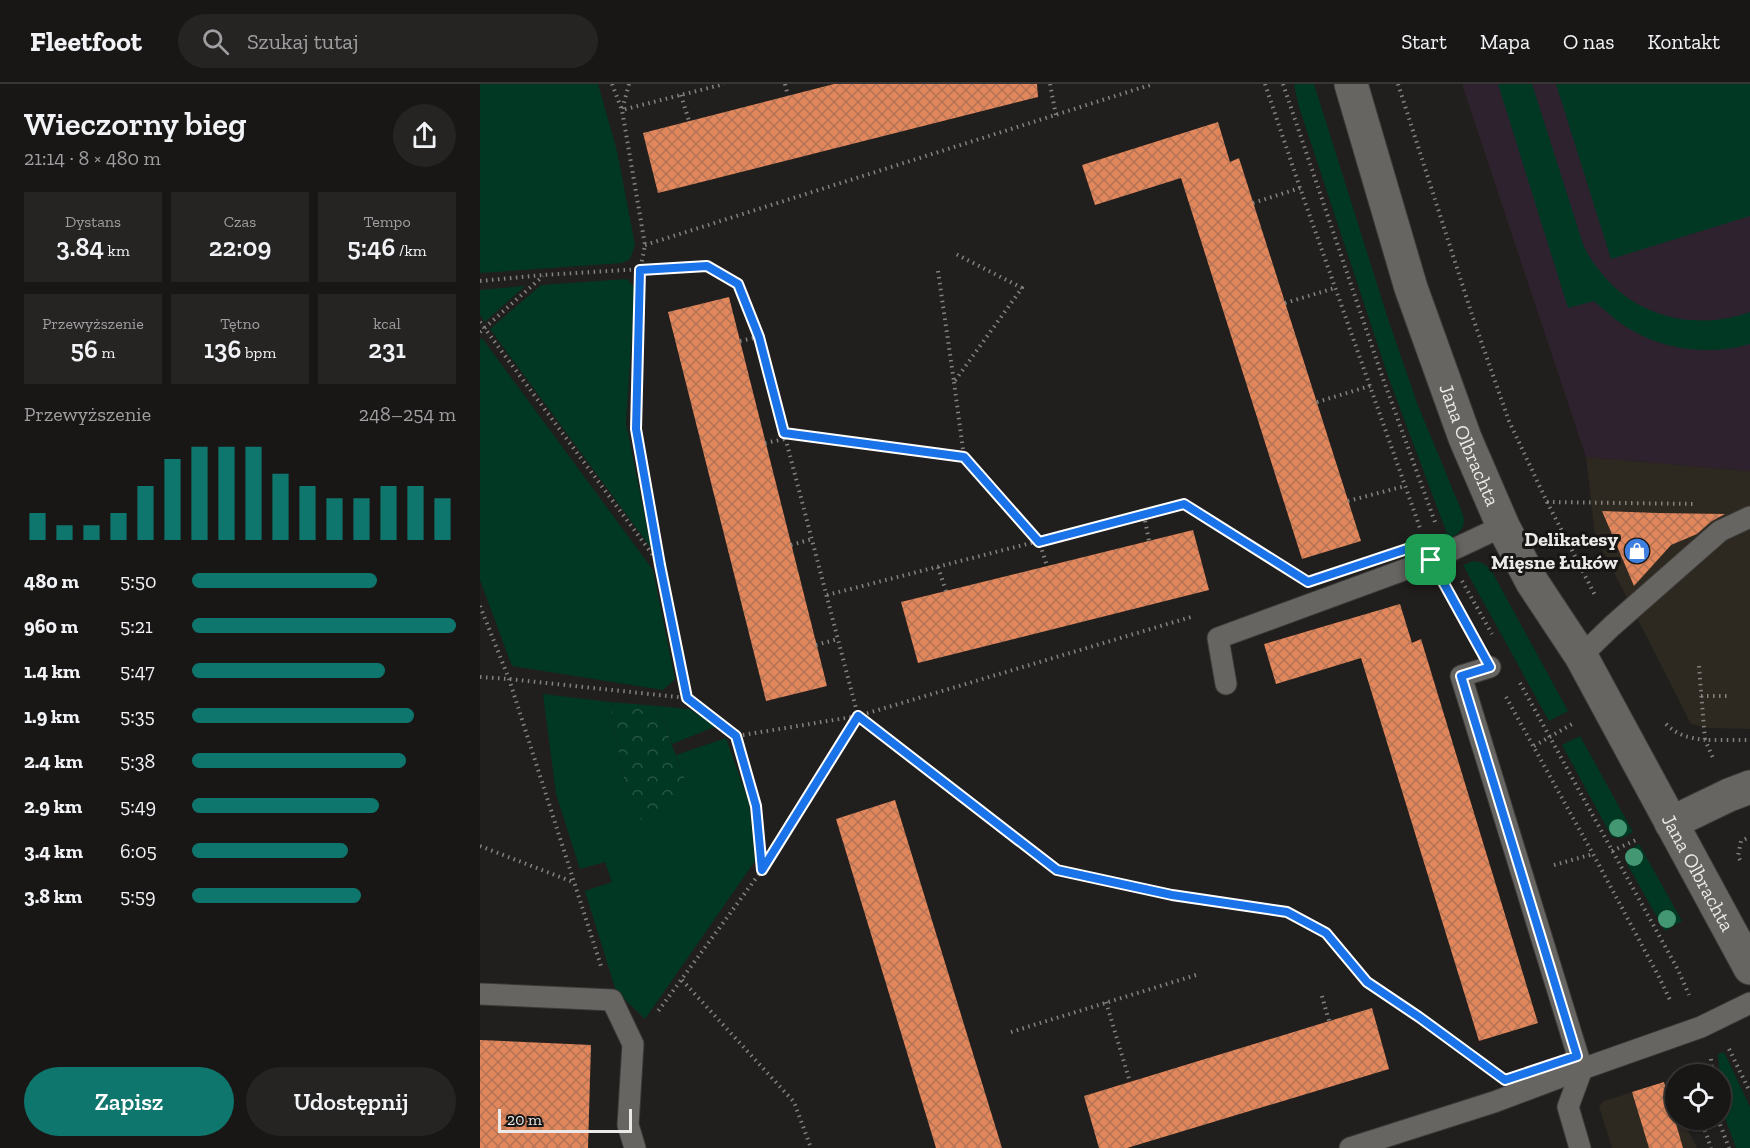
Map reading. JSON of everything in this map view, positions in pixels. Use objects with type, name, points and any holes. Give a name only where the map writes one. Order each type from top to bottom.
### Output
[{"type":"street","name":"Jana Olbrachta","points":[[1351,84],[1411,288],[1465,438],[1503,526],[1532,582],[1581,656],[1750,968]]},
{"type":"street","points":[[1671,823],[1750,787]]},
{"type":"lane","points":[[1581,656],[1720,531],[1750,517]]},
{"type":"lane","points":[[1226,684],[1218,638],[1431,560],[1503,526]]},
{"type":"lane","points":[[1490,667],[1461,676],[1581,1070],[1568,1107],[1580,1148]]},
{"type":"lane","points":[[480,994],[612,1000],[633,1044],[628,1125],[635,1148]]},
{"type":"lane","points":[[1350,1148],[1494,1102],[1682,1034],[1750,1003]]},
{"type":"path","points":[[612,84],[622,110],[645,245],[640,270],[636,429],[687,698]]},
{"type":"path","points":[[622,110],[629,84]]},
{"type":"path","points":[[622,110],[724,84]]},
{"type":"path","points":[[784,84],[788,96]]},
{"type":"path","points":[[1050,84],[1056,115]]},
{"type":"path","points":[[645,245],[1153,84]]},
{"type":"path","points":[[1265,84],[1431,560],[1659,977],[1682,1034]]},
{"type":"path","points":[[1398,84],[1473,318],[1509,421],[1547,502],[1612,626]]},
{"type":"path","points":[[681,94],[689,121]]},
{"type":"path","points":[[1253,203],[1300,188]]},
{"type":"path","points":[[954,253],[1022,288],[954,382]]},
{"type":"path","points":[[480,281],[543,275],[707,266],[738,284],[759,337],[858,716],[1057,870],[1172,895],[1287,912],[1326,933],[1367,982],[1496,1073]]},
{"type":"path","points":[[938,271],[964,457],[1039,542],[1047,566]]},
{"type":"path","points":[[480,332],[543,275]]},
{"type":"path","points":[[1285,303],[1335,288]]},
{"type":"path","points":[[480,322],[660,565]]},
{"type":"path","points":[[740,341],[759,337]]},
{"type":"path","points":[[1317,402],[1370,386]]},
{"type":"path","points":[[784,433],[964,457]]},
{"type":"path","points":[[765,443],[785,439]]},
{"type":"path","points":[[1348,501],[1405,486]]},
{"type":"path","points":[[1547,502],[1702,504]]},
{"type":"path","points":[[827,595],[1184,504],[1298,576]]},
{"type":"path","points":[[1144,515],[1149,541]]},
{"type":"path","points":[[791,545],[812,539]]},
{"type":"path","points":[[938,567],[946,591]]},
{"type":"path","points":[[480,606],[509,679],[612,1000]]},
{"type":"path","points":[[736,736],[858,716],[1196,615]]},
{"type":"path","points":[[816,645],[838,639]]},
{"type":"path","points":[[1699,666],[1705,740],[1714,761]]},
{"type":"path","points":[[480,677],[687,698],[736,736],[756,806],[762,870]]},
{"type":"path","points":[[1701,696],[1727,696]]},
{"type":"path","points":[[633,1044],[762,870],[858,716]]},
{"type":"path","points":[[1534,746],[1575,722]]},
{"type":"path","points":[[1663,722],[1673,731],[1688,738],[1750,740]]},
{"type":"path","points":[[1742,863],[1738,856],[1741,841],[1750,837]]},
{"type":"path","points":[[480,846],[573,882]]},
{"type":"path","points":[[1011,1032],[1196,975]]},
{"type":"path","points":[[682,980],[794,1102],[811,1148]]},
{"type":"path","points":[[1322,996],[1329,1021]]},
{"type":"path","points":[[1106,1002],[1130,1082]]},
{"type":"path","points":[[1719,1048],[1730,1049],[1750,1092]]},
{"type":"path","points":[[1705,1130],[1711,1148]]},
{"type":"path","points":[[1722,1130],[1729,1148]]},
{"type":"shaded area","points":[[1462,84],[1750,84],[1750,471],[1586,457]]},
{"type":"shaded area","points":[[1586,457],[1750,471],[1750,729],[1709,728],[1691,724],[1595,535]]},
{"type":"shaded area","points":[[1664,1082],[1665,1130],[1688,1130],[1697,1148],[1612,1148],[1599,1106],[1604,1101]]},
{"type":"green space","points":[[480,84],[598,84],[617,151],[635,245],[630,259],[622,263],[480,273]]},
{"type":"green space","points":[[1294,84],[1314,84],[1417,403],[1462,512],[1464,525],[1457,534],[1449,539],[1389,379],[1299,107]]},
{"type":"green space","points":[[1498,84],[1532,84],[1583,244],[1603,275],[1617,290],[1651,311],[1670,317],[1710,320],[1730,318],[1750,312],[1750,344],[1706,350],[1677,347],[1629,329],[1594,301],[1568,308]]},
{"type":"green space","points":[[1556,84],[1750,84],[1750,216],[1611,259]]},
{"type":"green space","points":[[627,279],[635,288],[626,423],[651,548],[490,329],[541,285]]},
{"type":"green space","points":[[525,286],[485,322],[480,315],[480,290]]},
{"type":"green space","points":[[482,338],[653,570],[675,679],[663,690],[512,666],[480,580],[480,340]]},
{"type":"green space","points":[[1474,561],[1490,568],[1568,711],[1549,721],[1463,565]]},
{"type":"green space","points":[[543,694],[610,702],[622,772],[630,797],[690,792],[676,755],[726,738],[749,803],[755,861],[645,1019],[616,991],[585,891],[612,882],[605,862],[580,869],[556,794]]},
{"type":"green space","points":[[610,702],[657,706],[690,792],[641,820],[622,772]]},
{"type":"green space","points":[[657,706],[689,709],[717,726],[672,744]]},
{"type":"green space","points":[[1580,736],[1633,832],[1622,838],[1612,837],[1562,745]]},
{"type":"green space","points":[[1639,844],[1682,921],[1665,931],[1626,862],[1627,851]]},
{"type":"green space","points":[[1724,1052],[1730,1064],[1719,1064],[1718,1054]]},
{"type":"green space","points":[[1731,1067],[1750,1107],[1750,1148],[1736,1148],[1730,1130]]},
{"type":"building","points":[[834,84],[1037,84],[1038,97],[658,193],[643,133]]},
{"type":"building","points":[[1218,122],[1230,162],[1239,158],[1361,541],[1302,559],[1181,178],[1095,205],[1082,165]]},
{"type":"building","points":[[729,297],[827,686],[766,701],[668,312]]},
{"type":"building","points":[[1602,511],[1725,514],[1712,521],[1697,534],[1671,545],[1634,586]]},
{"type":"building","points":[[1193,530],[1209,590],[918,663],[901,602]]},
{"type":"building","points":[[1400,604],[1412,643],[1421,639],[1538,1023],[1479,1041],[1361,658],[1276,684],[1264,644]]},
{"type":"building","points":[[895,800],[1002,1148],[936,1148],[836,819]]},
{"type":"building","points":[[1372,1008],[1389,1069],[1127,1148],[1099,1148],[1084,1096]]},
{"type":"building","points":[[480,1040],[591,1045],[588,1148],[480,1148]]},
{"type":"building","points":[[1664,1082],[1665,1130],[1678,1130],[1683,1148],[1649,1148],[1632,1092]]},
{"type":"place","name":"Delikatesy Mięsne Łuków","points":[[1637,551]]},
{"type":"route","points":[[707,266],[738,284],[759,337],[784,433],[964,457],[1039,542],[1184,504],[1308,582],[1425,543],[1431,560],[1490,667],[1461,676],[1577,1056],[1505,1080],[1367,982],[1326,933],[1287,912],[1172,895],[1057,870],[858,716],[762,870],[756,806],[736,736],[687,698],[673,631],[636,429],[640,270],[707,266]]}]
